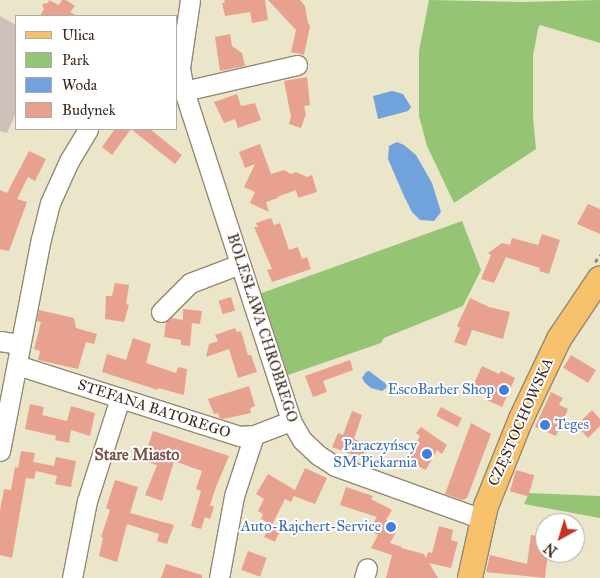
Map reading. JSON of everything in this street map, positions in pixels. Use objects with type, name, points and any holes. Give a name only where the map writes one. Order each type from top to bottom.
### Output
[{"type":"main road","name":"CZĘSTOCHOWSKA","points":[[470,578],[482,519],[505,457],[547,361],[569,322],[600,278]]},
{"type":"street","name":"BOLESŁAWA CHROBREGO","points":[[190,0],[179,52],[184,91],[291,420],[302,440],[318,455],[335,466],[482,519]]},
{"type":"street","points":[[184,91],[297,65]]},
{"type":"street","points":[[0,451],[20,344],[50,203],[69,161],[87,130]]},
{"type":"street","points":[[162,312],[190,283],[240,264]]},
{"type":"street","points":[[0,341],[20,344]]},
{"type":"street","name":"STEFANA BATOREGO","points":[[16,365],[240,436],[254,435],[291,420]]},
{"type":"street","points":[[72,578],[87,500],[120,398]]},
{"type":"street","points":[[220,578],[234,496],[254,435]]},
{"type":"shaded area","points":[[0,16],[15,24],[15,115],[7,133],[0,131]]},
{"type":"green space","points":[[429,0],[522,2],[600,0],[600,43],[540,25],[538,29],[533,56],[533,117],[536,149],[454,203],[427,146],[419,116],[419,51]]},
{"type":"green space","points":[[462,221],[481,270],[463,306],[384,338],[381,343],[288,375],[259,294]]},
{"type":"green space","points":[[529,493],[600,496],[600,518],[585,515],[585,513],[573,513],[524,504]]},
{"type":"water","points":[[392,91],[403,94],[411,107],[408,111],[378,119],[373,96]]},
{"type":"water","points":[[397,142],[416,155],[432,183],[441,212],[434,221],[420,220],[412,212],[404,196],[388,159],[389,146]]},
{"type":"water","points":[[369,371],[385,383],[387,386],[385,389],[382,391],[371,388],[365,383],[362,378]]},
{"type":"building","points":[[49,0],[59,5],[62,0],[66,0],[75,6],[70,12],[75,15],[41,15],[44,9],[42,4],[48,3]]},
{"type":"building","points":[[224,0],[265,0],[268,20],[252,23],[250,12],[225,16],[222,3],[225,3]]},
{"type":"building","points":[[268,0],[300,0],[305,6],[310,26],[304,55],[291,52],[296,30]]},
{"type":"building","points":[[230,34],[232,46],[242,53],[245,66],[220,71],[215,37]]},
{"type":"building","points":[[307,77],[310,105],[304,106],[306,114],[301,128],[289,124],[291,117],[284,81]]},
{"type":"building","points":[[237,94],[241,106],[255,103],[261,120],[238,128],[235,119],[224,123],[214,102]]},
{"type":"building","points":[[114,130],[130,130],[112,155],[102,147]]},
{"type":"building","points":[[132,130],[151,130],[182,155],[175,164]]},
{"type":"building","points":[[260,144],[271,174],[284,170],[291,174],[296,172],[307,177],[312,175],[317,192],[298,198],[296,190],[277,197],[266,202],[269,212],[250,203],[255,192],[244,187],[255,164],[245,168],[239,152]]},
{"type":"building","points":[[29,151],[46,159],[35,181],[28,177],[17,199],[27,202],[9,251],[0,249],[0,190],[7,193]]},
{"type":"building","points":[[588,204],[600,209],[600,234],[577,224]]},
{"type":"building","points":[[271,218],[274,225],[280,223],[289,250],[298,247],[302,259],[307,257],[311,269],[272,282],[267,270],[272,269],[254,227],[258,227],[256,223]]},
{"type":"building","points":[[542,234],[560,240],[549,274],[539,271],[540,268],[506,257],[494,283],[481,279],[491,255],[488,253],[502,243],[510,245],[512,238],[538,245]]},
{"type":"building","points":[[115,283],[129,285],[126,304],[129,305],[124,322],[105,319],[106,296],[112,296]]},
{"type":"building","points":[[231,297],[235,310],[223,314],[219,301]]},
{"type":"building","points":[[470,298],[489,307],[510,312],[503,339],[472,330],[466,346],[454,342],[460,328],[457,326]]},
{"type":"building","points":[[183,309],[202,311],[200,324],[192,323],[190,346],[181,345],[181,340],[164,337],[166,322],[171,318],[183,320]]},
{"type":"building","points":[[39,310],[74,318],[76,328],[97,334],[94,344],[86,342],[78,369],[38,360],[40,351],[34,349],[41,322],[37,321]]},
{"type":"building","points":[[235,328],[237,332],[241,331],[248,355],[251,355],[257,372],[238,378],[229,349],[206,357],[209,344],[218,341],[215,335]]},
{"type":"building","points":[[133,338],[151,344],[146,363],[176,373],[178,367],[187,369],[184,395],[158,388],[158,390],[102,372],[107,354],[126,360]]},
{"type":"building","points":[[571,355],[596,370],[588,383],[563,368]]},
{"type":"building","points":[[350,360],[353,370],[323,381],[327,392],[313,397],[305,376]]},
{"type":"building","points":[[482,366],[499,374],[501,371],[515,378],[502,407],[487,400],[489,397],[473,386]]},
{"type":"building","points":[[249,386],[255,406],[250,408],[251,413],[223,419],[220,418],[218,413],[214,414],[208,399]]},
{"type":"building","points":[[551,392],[563,398],[559,405],[568,409],[556,436],[535,427]]},
{"type":"building","points":[[30,404],[44,407],[42,415],[67,421],[71,406],[95,413],[90,436],[71,430],[69,443],[55,440],[56,436],[25,429]]},
{"type":"building","points":[[441,407],[462,418],[457,427],[436,416]]},
{"type":"building","points":[[592,410],[600,419],[600,426],[588,438],[577,425]]},
{"type":"building","points":[[352,411],[362,415],[354,439],[366,445],[362,458],[332,447],[338,433],[343,435]]},
{"type":"building","points":[[471,423],[491,434],[467,498],[462,500],[445,494]]},
{"type":"building","points":[[421,427],[447,445],[442,454],[437,450],[426,470],[413,464],[416,460],[409,456],[420,436],[416,433]]},
{"type":"building","points":[[153,431],[229,456],[210,505],[214,507],[210,519],[205,517],[201,529],[191,526],[201,491],[196,489],[202,471],[174,461],[162,501],[145,495],[157,465],[143,461]]},
{"type":"building","points":[[21,451],[35,453],[33,462],[54,466],[56,457],[76,461],[71,487],[55,484],[57,476],[36,471],[34,479],[26,478],[12,558],[0,555],[0,511],[4,489],[11,490],[15,467],[18,468]]},
{"type":"building","points":[[305,468],[327,478],[315,504],[294,496],[291,502],[285,499],[272,525],[261,519],[263,514],[258,511],[264,499],[256,494],[268,474],[295,490]]},
{"type":"building","points":[[516,470],[534,475],[528,496],[510,491]]},
{"type":"building","points":[[115,480],[138,487],[130,513],[174,525],[167,544],[157,541],[159,534],[127,524],[117,562],[99,556],[103,538],[101,537],[110,510],[106,508]]},
{"type":"building","points":[[346,487],[373,496],[371,499],[392,510],[386,520],[399,527],[390,543],[401,548],[424,554],[426,558],[428,552],[432,553],[439,526],[453,530],[451,540],[458,542],[451,568],[429,563],[438,578],[386,578],[392,555],[371,548],[378,535],[369,530],[377,517],[340,505]]},
{"type":"building","points":[[269,526],[280,531],[275,542],[264,537]]},
{"type":"building","points":[[531,535],[535,536],[535,563],[547,563],[545,578],[486,572],[490,555],[527,564]]},
{"type":"building","points":[[248,551],[267,558],[260,577],[241,570]]},
{"type":"building","points":[[166,564],[202,575],[202,578],[161,578]]},
{"type":"place","name":"EscoBarber Shop","points":[[504,390]]},
{"type":"place","name":"Teges","points":[[545,425]]},
{"type":"place","name":"Paraczyńscy SM Piekarnia","points":[[427,454]]},
{"type":"place","name":"Auto-Rajchert-Service","points":[[391,527]]},
{"type":"district","name":"Stare Miasto","points":[[137,455]]}]
